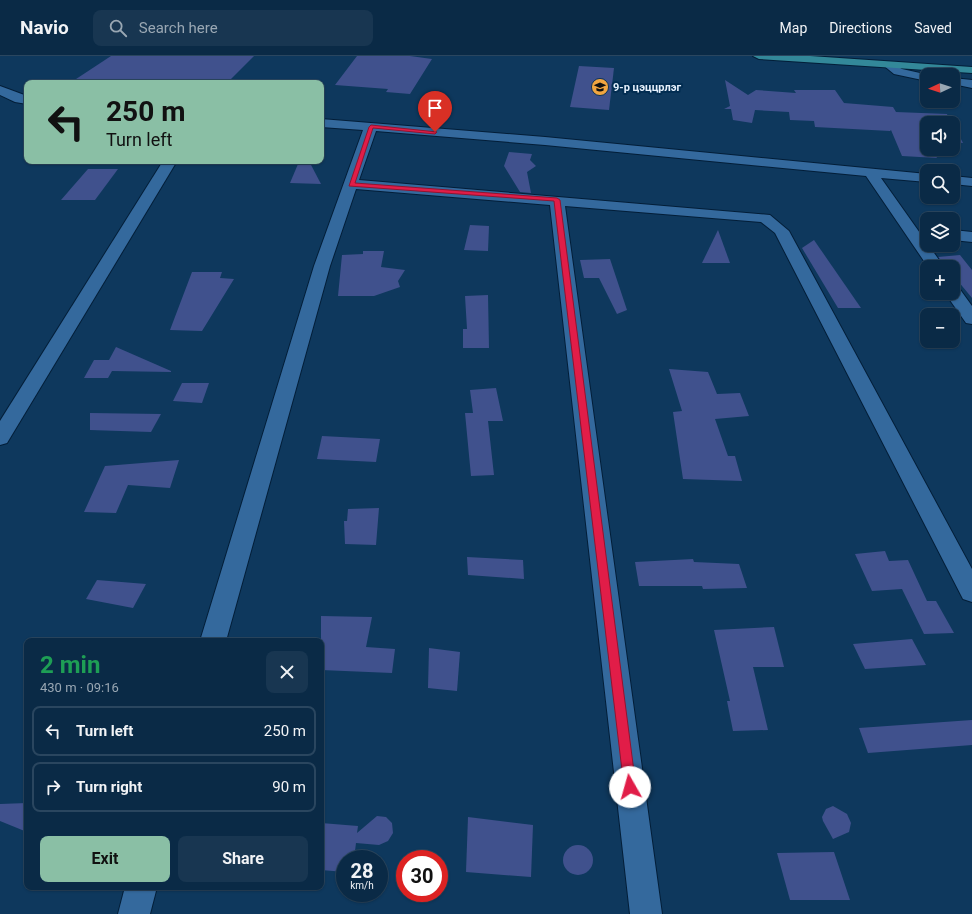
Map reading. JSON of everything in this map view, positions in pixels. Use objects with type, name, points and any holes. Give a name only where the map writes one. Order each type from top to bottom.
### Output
[{"type":"main road","points":[[759,56],[972,70]]},
{"type":"street","points":[[889,65],[898,72],[920,77]]},
{"type":"street","points":[[960,82],[972,84]]},
{"type":"street","points":[[0,90],[19,99],[24,100]]},
{"type":"street","points":[[324,123],[545,141],[920,177]]},
{"type":"street","points":[[214,638],[320,274],[371,127]]},
{"type":"street","points":[[0,438],[168,164]]},
{"type":"street","points":[[870,172],[920,235]]},
{"type":"street","points":[[960,181],[972,182]]},
{"type":"street","points":[[351,184],[764,218],[781,231],[972,592]]},
{"type":"street","points":[[557,200],[646,914]]},
{"type":"street","points":[[960,235],[972,237]]},
{"type":"street","points":[[959,300],[972,319]]},
{"type":"street","points":[[134,914],[140,890]]},
{"type":"building","points":[[111,56],[254,56],[230,80],[75,80]]},
{"type":"building","points":[[357,56],[410,56],[432,59],[410,94],[386,92],[388,89],[335,85]]},
{"type":"building","points":[[579,66],[614,68],[609,110],[570,107]]},
{"type":"building","points":[[725,80],[748,95],[756,90],[796,93],[794,90],[835,90],[844,103],[893,107],[896,112],[947,114],[948,116],[920,116],[920,156],[936,156],[937,158],[902,156],[891,130],[815,127],[814,121],[790,120],[789,112],[755,110],[752,123],[733,120],[731,109],[724,109],[730,106]]},
{"type":"building","points":[[509,152],[532,154],[530,160],[536,166],[527,172],[531,193],[520,192],[504,166]]},
{"type":"building","points":[[298,164],[311,164],[321,184],[290,183]]},
{"type":"building","points":[[88,169],[118,169],[95,200],[61,200]]},
{"type":"building","points":[[470,225],[489,226],[488,251],[464,250]]},
{"type":"building","points":[[718,230],[730,263],[702,263]]},
{"type":"building","points":[[814,240],[861,308],[838,308],[802,248]]},
{"type":"building","points":[[363,251],[384,251],[381,267],[405,270],[398,281],[400,287],[374,296],[338,296],[342,255],[363,254]]},
{"type":"building","points":[[960,255],[972,270],[972,298],[960,283],[960,260],[940,260],[938,257]]},
{"type":"building","points":[[610,259],[627,310],[617,314],[599,278],[584,278],[580,260]]},
{"type":"building","points":[[192,272],[222,272],[220,278],[234,279],[202,331],[170,330]]},
{"type":"building","points":[[488,295],[489,348],[463,348],[463,329],[467,329],[465,296]]},
{"type":"building","points":[[116,347],[171,372],[112,371],[108,378],[84,378],[94,360],[109,360]]},
{"type":"building","points":[[669,369],[708,372],[717,394],[740,393],[749,416],[715,419],[728,456],[735,456],[742,481],[683,479],[673,412],[682,411]]},
{"type":"building","points":[[182,383],[209,383],[202,403],[173,401]]},
{"type":"building","points":[[496,388],[503,421],[488,421],[494,475],[471,476],[465,413],[473,413],[470,390]]},
{"type":"building","points":[[90,413],[161,414],[151,432],[90,430]]},
{"type":"building","points":[[322,436],[380,439],[376,462],[317,459]]},
{"type":"building","points":[[179,460],[170,488],[128,485],[116,513],[84,512],[105,466]]},
{"type":"building","points":[[379,508],[376,545],[345,544],[344,521],[347,521],[348,509]]},
{"type":"building","points":[[885,551],[889,561],[908,560],[927,601],[936,601],[954,633],[924,634],[902,589],[872,591],[855,554]]},
{"type":"building","points":[[467,557],[523,560],[524,579],[468,575]]},
{"type":"building","points":[[693,559],[694,562],[739,564],[747,588],[703,589],[702,586],[639,586],[635,562]]},
{"type":"building","points":[[97,580],[146,584],[133,608],[86,599]]},
{"type":"building","points":[[321,616],[372,617],[366,647],[395,649],[392,673],[324,670],[324,638],[321,638]]},
{"type":"building","points":[[774,627],[784,667],[753,667],[768,730],[733,731],[727,701],[730,701],[714,630]]},
{"type":"building","points":[[912,639],[926,665],[865,669],[853,644]]},
{"type":"building","points":[[429,648],[460,652],[457,691],[428,688]]},
{"type":"building","points":[[972,720],[972,745],[868,753],[859,728]]},
{"type":"building","points":[[24,803],[24,831],[0,821],[0,804]]},
{"type":"building","points":[[833,806],[847,814],[851,823],[849,832],[833,839],[822,817],[826,809]]},
{"type":"building","points":[[377,816],[386,817],[392,823],[393,833],[388,841],[379,845],[356,843],[355,850],[336,850],[336,871],[324,870],[324,823],[358,826],[357,833]]},
{"type":"building","points":[[468,817],[533,825],[531,877],[466,872]]},
{"type":"building","points":[[578,845],[584,846],[592,854],[592,866],[584,874],[578,875],[572,874],[564,866],[563,860],[564,854],[572,846]]},
{"type":"building","points":[[834,852],[850,900],[790,900],[777,853]]},
{"type":"place","name":"9-р цэццрлэг","points":[[600,87]]},
{"type":"route","points":[[435,132],[371,127],[351,184],[557,200],[630,787]]}]
